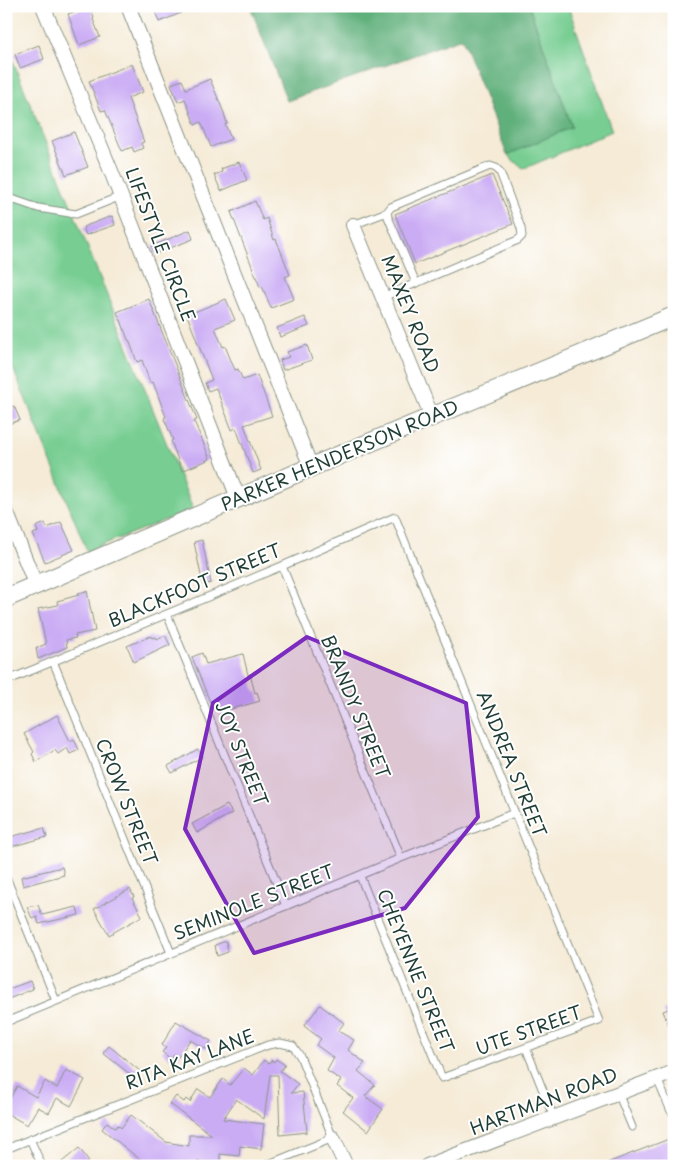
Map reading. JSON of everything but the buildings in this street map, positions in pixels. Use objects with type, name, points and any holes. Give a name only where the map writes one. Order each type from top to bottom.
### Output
[{"type":"street","name":"LIFESTYLE CIRCLE","points":[[43,6],[120,196],[238,498]]},
{"type":"street","points":[[128,6],[311,467]]},
{"type":"street","name":"MAXEY ROAD","points":[[353,225],[432,417]]},
{"type":"street","name":"PARKER HENDERSON ROAD","points":[[6,598],[311,467],[674,316]]},
{"type":"street","points":[[6,511],[36,586]]},
{"type":"street","name":"HARTMAN ROAD","points":[[428,1166],[455,1161],[554,1118],[674,1072]]},
{"type":"street","points":[[333,1138],[346,1166]]},
{"type":"lane","points":[[353,225],[387,212],[391,208],[490,166],[500,172],[521,228],[522,236],[518,240],[383,298]]},
{"type":"lane","points":[[6,197],[38,208],[76,214],[120,196]]},
{"type":"lane","points":[[387,212],[416,284]]},
{"type":"lane","name":"BLACKFOOT STREET","points":[[6,681],[395,517]]},
{"type":"lane","name":"ANDREA STREET","points":[[395,517],[599,1021]]},
{"type":"lane","name":"BRANDY STREET","points":[[282,566],[401,858]]},
{"type":"lane","name":"JOY STREET","points":[[167,614],[286,906]]},
{"type":"lane","name":"CROW STREET","points":[[54,661],[172,953]]},
{"type":"lane","name":"SEMINOLE STREET","points":[[6,1022],[514,813]]},
{"type":"lane","name":"CHEYENNE STREET","points":[[360,876],[442,1078]]},
{"type":"lane","points":[[6,877],[56,1001]]},
{"type":"lane","name":"UTE STREET","points":[[442,1078],[599,1021]]},
{"type":"lane","name":"RITA KAY LANE","points":[[6,1149],[268,1045],[280,1043],[293,1046],[300,1056],[333,1138]]},
{"type":"lane","points":[[526,1048],[554,1118]]},
{"type":"lane","points":[[657,1078],[671,1111],[674,1111]]},
{"type":"lane","points":[[618,1093],[632,1127]]},
{"type":"lane","points":[[264,1166],[333,1138]]},
{"type":"lane","points":[[30,1139],[42,1166]]},
{"type":"highlighted area","points":[[307,637],[466,703],[478,817],[405,908],[254,953],[185,829],[213,703]]},
{"type":"green space","points":[[250,6],[529,6],[572,127],[507,155],[462,38],[287,101]]},
{"type":"green space","points":[[529,6],[568,6],[612,131],[523,169],[507,155],[572,127]]},
{"type":"green space","points":[[6,44],[193,509],[87,551],[6,351]]}]
